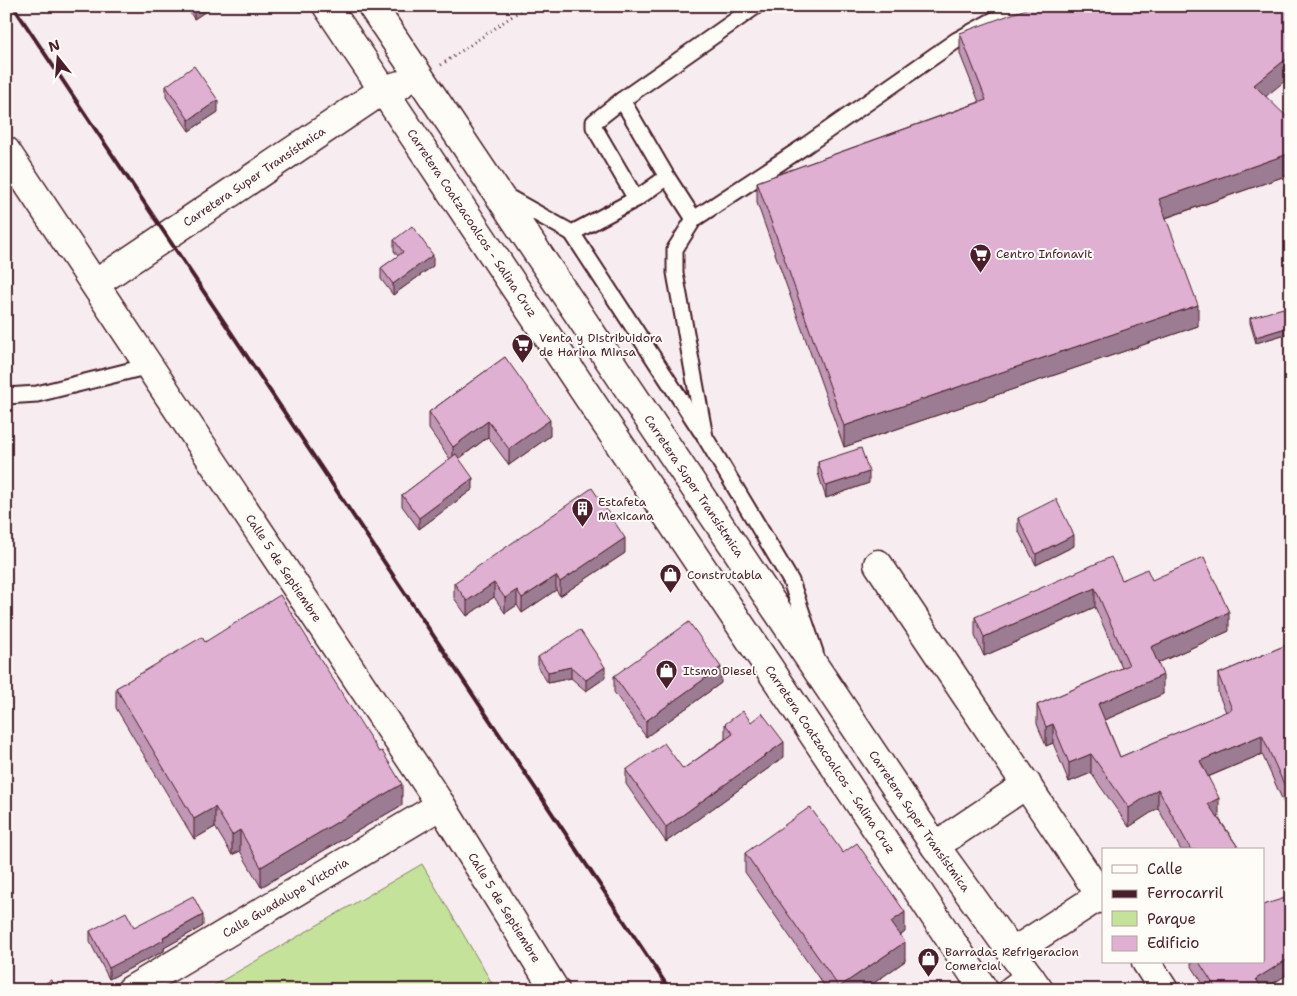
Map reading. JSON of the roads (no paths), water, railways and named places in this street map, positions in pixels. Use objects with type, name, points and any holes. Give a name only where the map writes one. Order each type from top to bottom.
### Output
[{"type":"main road","name":"Carretera Coatzacoalcos - Salina Cruz","points":[[327,6],[984,990]]},
{"type":"main road","name":"Carretera Super Transístmica","points":[[372,6],[935,846],[1013,952],[1027,985]]},
{"type":"main road","name":"Carretera Super Transístmica","points":[[95,284],[383,90],[420,79]]},
{"type":"main road","name":"Calle 5 de Septiembre","points":[[6,150],[441,805],[555,990]]},
{"type":"main road","points":[[878,564],[1102,897],[1013,952]]},
{"type":"main road","points":[[935,846],[1027,784]]},
{"type":"main road","name":"Calle Guadalupe Victoria","points":[[131,990],[441,805]]},
{"type":"main road","points":[[1147,964],[1164,990]]},
{"type":"lane","points":[[636,198],[594,127],[594,122],[622,100],[756,6]]},
{"type":"lane","points":[[705,437],[675,273],[675,249],[694,219],[805,146],[957,40],[1020,6]]},
{"type":"lane","points":[[622,100],[666,177],[694,219]]},
{"type":"lane","points":[[572,233],[636,198],[666,177]]},
{"type":"lane","points":[[493,189],[572,233],[705,437],[792,581],[826,684]]},
{"type":"lane","points":[[6,396],[37,394],[149,366]]},
{"type":"railway","points":[[13,6],[670,990]]},
{"type":"place","name":"Centro Infonavit","points":[[980,273]]},
{"type":"place","name":"Venta y Distribuidora de Harina Minsa","points":[[523,364]]},
{"type":"place","name":"Estafeta Mexicana","points":[[582,528]]},
{"type":"place","name":"Construtabla","points":[[671,594]]},
{"type":"place","name":"Itsmo Diesel","points":[[667,690]]},
{"type":"place","name":"Barradas Refrigeracion Comercial","points":[[929,978]]}]
